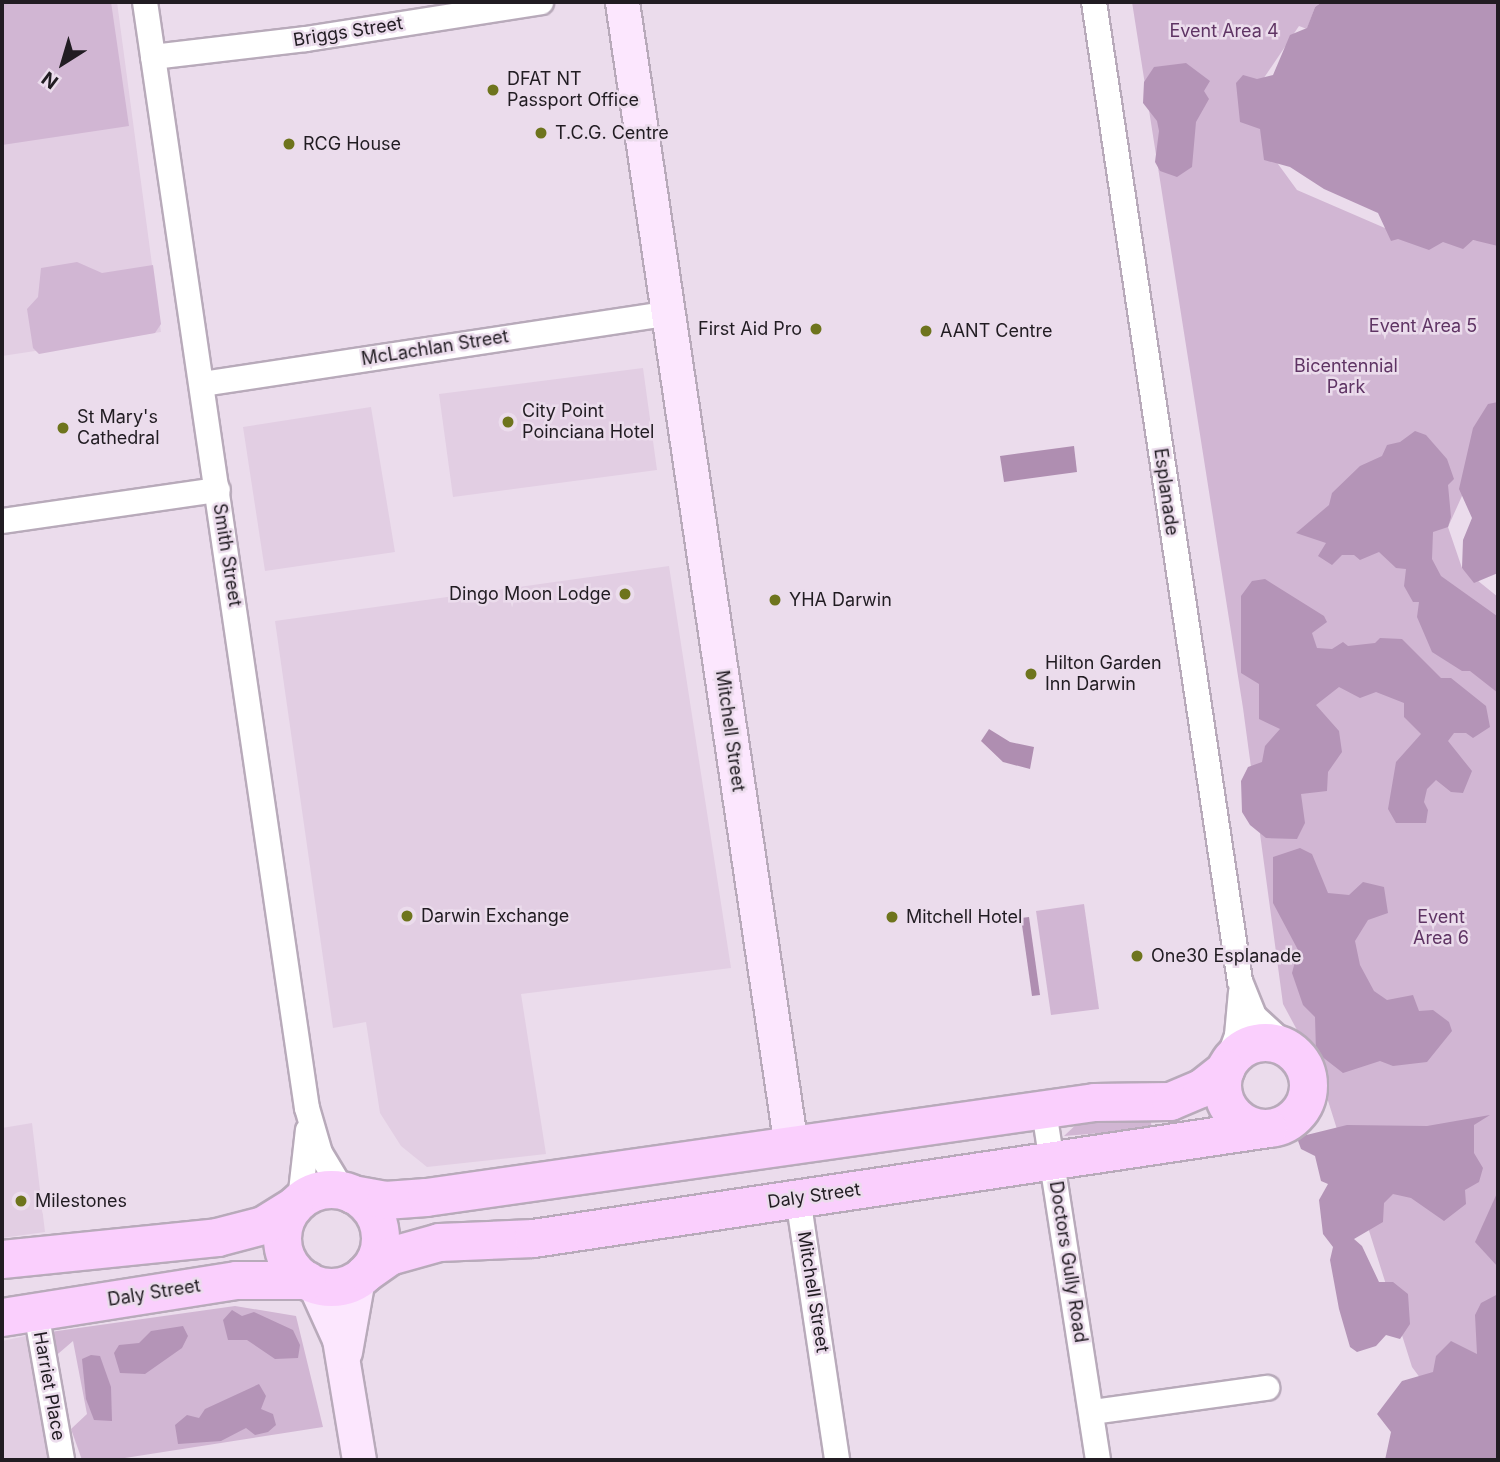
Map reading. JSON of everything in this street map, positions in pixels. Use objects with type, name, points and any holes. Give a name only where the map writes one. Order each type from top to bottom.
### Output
[{"type":"main road","points":[[2,1259],[217,1237],[263,1225],[316,1191],[348,1192],[385,1200],[426,1197],[1094,1102],[1170,1101],[1201,1088],[1242,1048],[1261,1041],[1292,1051]]},
{"type":"main road","name":"Daly Street","points":[[362,1276],[389,1256],[439,1242],[533,1238],[1268,1128],[1298,1114],[1304,1102],[1307,1075],[1292,1051]]},
{"type":"main road","points":[[1226,1066],[1222,1090],[1226,1104],[1244,1122],[1268,1128]]},
{"type":"main road","name":"Mitchell Street","points":[[791,1146],[798,1198]]},
{"type":"main road","points":[[297,1203],[284,1225],[282,1245],[291,1266],[311,1282],[332,1286],[362,1276],[379,1247],[378,1226],[369,1207],[348,1192]]},
{"type":"main road","name":"Daly Street","points":[[19,1315],[236,1280],[311,1282]]},
{"type":"street","name":"Smith Street","points":[[145,2],[307,1108],[308,1150],[297,1203]]},
{"type":"street","name":"Briggs Street","points":[[153,57],[306,40],[541,2]]},
{"type":"street","name":"Mitchell Street","points":[[622,2],[791,1146]]},
{"type":"street","name":"Esplanade","points":[[1094,2],[1240,981],[1237,1035],[1226,1066]]},
{"type":"street","name":"McLachlan Street","points":[[202,384],[669,313]]},
{"type":"street","points":[[2,522],[218,490]]},
{"type":"street","name":"Esplanade","points":[[1240,981],[1254,1016],[1292,1051]]},
{"type":"street","name":"Smith Street","points":[[307,1108],[320,1153],[348,1192]]},
{"type":"street","name":"Doctors Gully Road","points":[[1044,1111],[1093,1412],[1098,1460]]},
{"type":"street","name":"Mitchell Street","points":[[798,1198],[837,1460]]},
{"type":"street","points":[[345,1369],[347,1329],[362,1276]]},
{"type":"street","points":[[311,1282],[333,1322],[345,1369],[359,1460]]},
{"type":"street","name":"Harriet Place","points":[[19,1315],[62,1460]]},
{"type":"street","points":[[1093,1412],[1266,1388]]},
{"type":"shaded area","points":[[2,2],[117,2],[161,332],[2,356]]},
{"type":"shaded area","points":[[1322,2],[1498,2],[1498,246],[1473,240],[1463,249],[1443,242],[1429,250],[1398,239],[1391,241],[1378,213],[1324,189],[1290,167],[1264,160],[1260,129],[1240,122],[1236,83],[1243,75],[1257,79],[1273,75],[1290,35],[1307,28],[1315,7]]},
{"type":"shaded area","points":[[1186,63],[1210,81],[1204,91],[1209,99],[1196,122],[1192,167],[1177,177],[1160,171],[1155,162],[1159,131],[1157,121],[1143,103],[1144,82],[1154,67]]},
{"type":"shaded area","points":[[643,368],[657,470],[453,497],[439,394]]},
{"type":"shaded area","points":[[1498,402],[1498,573],[1474,583],[1462,568],[1463,540],[1472,518],[1459,489],[1473,428],[1488,404]]},
{"type":"shaded area","points":[[371,407],[395,552],[265,571],[243,427]]},
{"type":"shaded area","points":[[1415,431],[1426,435],[1447,459],[1454,479],[1448,485],[1451,517],[1448,527],[1433,532],[1432,559],[1441,576],[1497,616],[1498,693],[1470,671],[1462,671],[1432,652],[1417,617],[1419,602],[1413,602],[1404,586],[1406,569],[1396,568],[1379,552],[1360,560],[1354,555],[1342,555],[1332,565],[1318,556],[1326,543],[1296,533],[1329,505],[1332,493],[1360,466],[1382,456],[1387,445],[1400,442]]},
{"type":"shaded area","points":[[1074,446],[1077,472],[1004,482],[1000,456]]},
{"type":"shaded area","points":[[669,566],[731,968],[521,994],[546,1154],[427,1167],[401,1146],[380,1113],[366,1022],[333,1028],[275,621]]},
{"type":"shaded area","points":[[1265,579],[1324,616],[1327,622],[1312,633],[1317,648],[1332,649],[1343,642],[1348,646],[1375,643],[1380,638],[1402,639],[1441,678],[1451,678],[1486,706],[1490,727],[1473,738],[1466,733],[1454,733],[1448,741],[1472,771],[1463,793],[1451,792],[1436,780],[1427,789],[1424,802],[1428,810],[1426,823],[1396,823],[1388,809],[1396,762],[1421,734],[1404,717],[1404,703],[1376,692],[1360,698],[1339,687],[1316,705],[1339,731],[1342,752],[1328,772],[1327,791],[1301,794],[1305,823],[1297,839],[1266,838],[1250,825],[1242,812],[1241,781],[1248,767],[1262,762],[1265,746],[1280,729],[1259,719],[1259,684],[1241,673],[1241,596],[1252,581]]},
{"type":"shaded area","points":[[989,729],[1010,742],[1034,747],[1030,769],[1003,762],[981,741]]},
{"type":"shaded area","points":[[1300,848],[1312,854],[1328,893],[1349,895],[1363,882],[1384,887],[1388,913],[1368,920],[1355,941],[1360,965],[1374,991],[1387,1000],[1413,995],[1419,1011],[1433,1010],[1449,1022],[1452,1031],[1427,1062],[1393,1066],[1380,1061],[1343,1073],[1316,1052],[1315,1017],[1303,1005],[1292,973],[1298,950],[1273,903],[1273,857]]},
{"type":"shaded area","points":[[1029,917],[1040,995],[1032,996],[1021,918]]},
{"type":"shaded area","points":[[1490,1115],[1474,1125],[1474,1153],[1483,1168],[1479,1182],[1465,1190],[1466,1204],[1444,1221],[1411,1198],[1393,1194],[1384,1203],[1383,1222],[1354,1239],[1362,1246],[1379,1282],[1393,1282],[1408,1294],[1410,1324],[1400,1339],[1386,1335],[1376,1346],[1357,1352],[1350,1347],[1339,1309],[1330,1260],[1333,1247],[1323,1234],[1319,1200],[1328,1184],[1321,1181],[1315,1156],[1301,1149],[1297,1138],[1278,1142],[1347,1125],[1427,1126]]},
{"type":"shaded area","name":"Milestones","points":[[32,1123],[45,1232],[2,1238],[2,1128]]},
{"type":"shaded area","points":[[1498,1191],[1498,1267],[1475,1242]]},
{"type":"shaded area","points":[[1498,1294],[1498,1460],[1385,1460],[1391,1432],[1377,1414],[1402,1381],[1433,1372],[1436,1356],[1451,1341],[1477,1354],[1475,1315],[1481,1303]]},
{"type":"shaded area","points":[[232,1310],[242,1316],[254,1312],[293,1330],[300,1345],[298,1358],[275,1359],[247,1340],[228,1340],[223,1320]]},
{"type":"shaded area","points":[[183,1326],[188,1336],[182,1348],[145,1374],[120,1373],[114,1353],[119,1345],[139,1343],[151,1331]]},
{"type":"shaded area","points":[[26,1336],[48,1460],[2,1460],[2,1341]]},
{"type":"shaded area","points":[[91,1355],[100,1356],[111,1387],[112,1421],[94,1420],[86,1399],[82,1359]]},
{"type":"shaded area","points":[[259,1384],[266,1396],[261,1409],[273,1414],[276,1425],[268,1432],[255,1435],[246,1428],[221,1441],[178,1444],[175,1425],[187,1415],[199,1418],[205,1409]]},
{"type":"green space","points":[[2,2],[111,2],[129,126],[2,145]]},
{"type":"green space","name":"Bicentennial Park","points":[[1132,2],[1322,2],[1315,7],[1307,29],[1299,26],[1249,100],[1270,153],[1297,190],[1408,238],[1498,241],[1498,416],[1448,527],[1462,568],[1498,597],[1498,1409],[1455,1425],[1412,1367],[1318,1069],[1283,1004],[1243,708]]},
{"type":"green space","points":[[77,262],[102,273],[153,265],[161,324],[155,333],[39,354],[33,348],[27,309],[38,297],[41,268]]},
{"type":"green space","points":[[1084,904],[1099,1009],[1051,1015],[1036,911]]},
{"type":"green space","points":[[1150,1117],[1152,1129],[1064,1136],[1082,1119]]},
{"type":"green space","points":[[235,1306],[296,1316],[323,1427],[112,1460],[82,1460],[71,1429],[87,1414],[73,1341],[52,1359],[43,1333]]},
{"type":"place","name":"DFAT NT Passport Office","points":[[493,90]]},
{"type":"place","name":"T.C.G. Centre","points":[[541,133]]},
{"type":"place","name":"RCG House","points":[[289,144]]},
{"type":"place","name":"First Aid Pro","points":[[816,329]]},
{"type":"place","name":"AANT Centre","points":[[926,331]]},
{"type":"place","name":"City Point Poinciana Hotel","points":[[508,422]]},
{"type":"place","name":"St Mary's Cathedral","points":[[63,428]]},
{"type":"place","name":"Dingo Moon Lodge","points":[[625,594]]},
{"type":"place","name":"YHA Darwin","points":[[775,600]]},
{"type":"place","name":"Hilton Garden Inn Darwin","points":[[1031,674]]},
{"type":"place","name":"Darwin Exchange","points":[[407,916]]},
{"type":"place","name":"Mitchell Hotel","points":[[892,917]]},
{"type":"place","name":"One30 Esplanade","points":[[1137,956]]},
{"type":"place","name":"Milestones","points":[[21,1201]]},
{"type":"park label","name":"Event Area 4","points":[[1224,31]]},
{"type":"park label","name":"Event Area 5","points":[[1423,326]]},
{"type":"park label","name":"Event Area 6","points":[[1441,928]]}]
